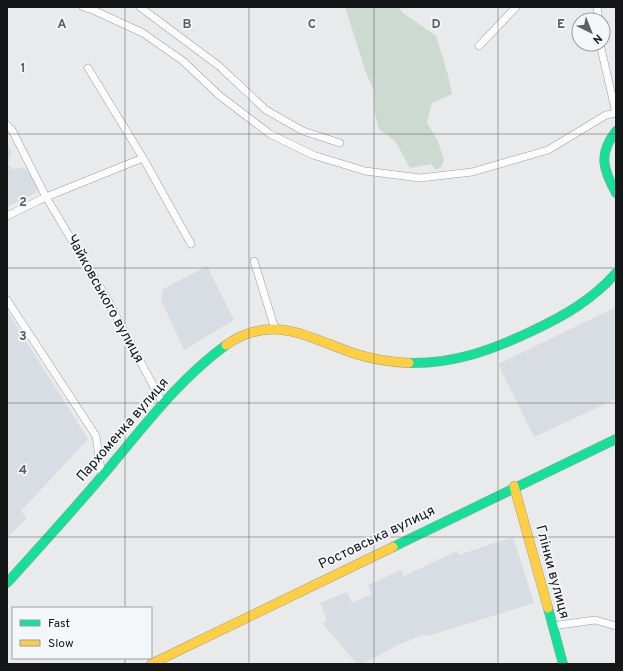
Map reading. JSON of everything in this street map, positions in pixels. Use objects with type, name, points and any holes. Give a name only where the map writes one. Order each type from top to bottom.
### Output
[{"type":"main road","points":[[616,131],[606,144],[603,155],[608,178],[616,193]]},
{"type":"main road","name":"Пархоменка вулиця","points":[[7,583],[102,477],[162,402],[201,365],[227,344],[245,333],[263,328],[306,333],[366,357],[389,362],[397,363],[445,360],[496,348],[557,319],[593,298],[616,273]]},
{"type":"main road","name":"Ростовська вулиця","points":[[151,664],[514,486],[616,439]]},
{"type":"main road","name":"Глінки вулиця","points":[[514,486],[563,664]]},
{"type":"street","points":[[82,7],[93,10],[143,33],[183,61],[220,96],[270,134],[313,155],[365,172],[420,178],[472,172],[548,150],[606,115],[616,113],[602,52]]},
{"type":"street","points":[[140,7],[219,66],[266,110],[303,131],[340,143]]},
{"type":"street","points":[[479,46],[516,7]]},
{"type":"street","points":[[88,68],[143,158],[192,244]]},
{"type":"street","name":"Чайковського вулиця","points":[[7,125],[12,130],[46,197],[106,297],[162,402]]},
{"type":"street","points":[[7,216],[46,197],[143,158]]},
{"type":"street","points":[[254,261],[278,329]]},
{"type":"street","points":[[7,300],[96,436],[102,477]]},
{"type":"street","points":[[552,626],[595,620],[616,626]]},
{"type":"shaded area","points":[[345,7],[399,7],[403,13],[436,36],[452,94],[432,103],[427,123],[438,141],[444,160],[441,167],[436,170],[431,164],[410,168],[395,141],[379,129],[374,110],[374,91],[366,73]]},
{"type":"shaded area","points":[[7,142],[12,154],[8,163],[12,169],[24,168],[32,176],[37,186],[36,193],[7,207]]},
{"type":"shaded area","points":[[207,266],[234,320],[184,350],[161,300],[163,289]]},
{"type":"shaded area","points":[[616,307],[616,399],[534,437],[498,364]]},
{"type":"shaded area","points":[[7,311],[88,439],[21,511],[27,518],[7,538]]},
{"type":"shaded area","points":[[513,537],[534,603],[428,636],[424,634],[398,645],[362,664],[357,664],[323,624],[327,619],[320,603],[347,592],[352,603],[372,594],[368,585],[401,570],[404,576],[457,551],[459,555]]},
{"type":"traffic: fast","points":[[616,131],[610,139],[604,162],[608,176],[616,193]]},
{"type":"traffic: fast","points":[[409,363],[426,363],[457,358],[487,350],[517,338],[544,325],[577,306],[607,283],[616,273]]},
{"type":"traffic: fast","points":[[7,583],[87,493],[166,400],[195,371],[226,345]]},
{"type":"traffic: fast","points":[[393,547],[616,439]]},
{"type":"traffic: fast","points":[[548,608],[563,664]]},
{"type":"traffic: slow","points":[[226,345],[259,330],[274,329],[305,335],[367,357],[409,363]]},
{"type":"traffic: slow","points":[[514,486],[548,608]]},
{"type":"traffic: slow","points":[[151,664],[393,547]]}]
